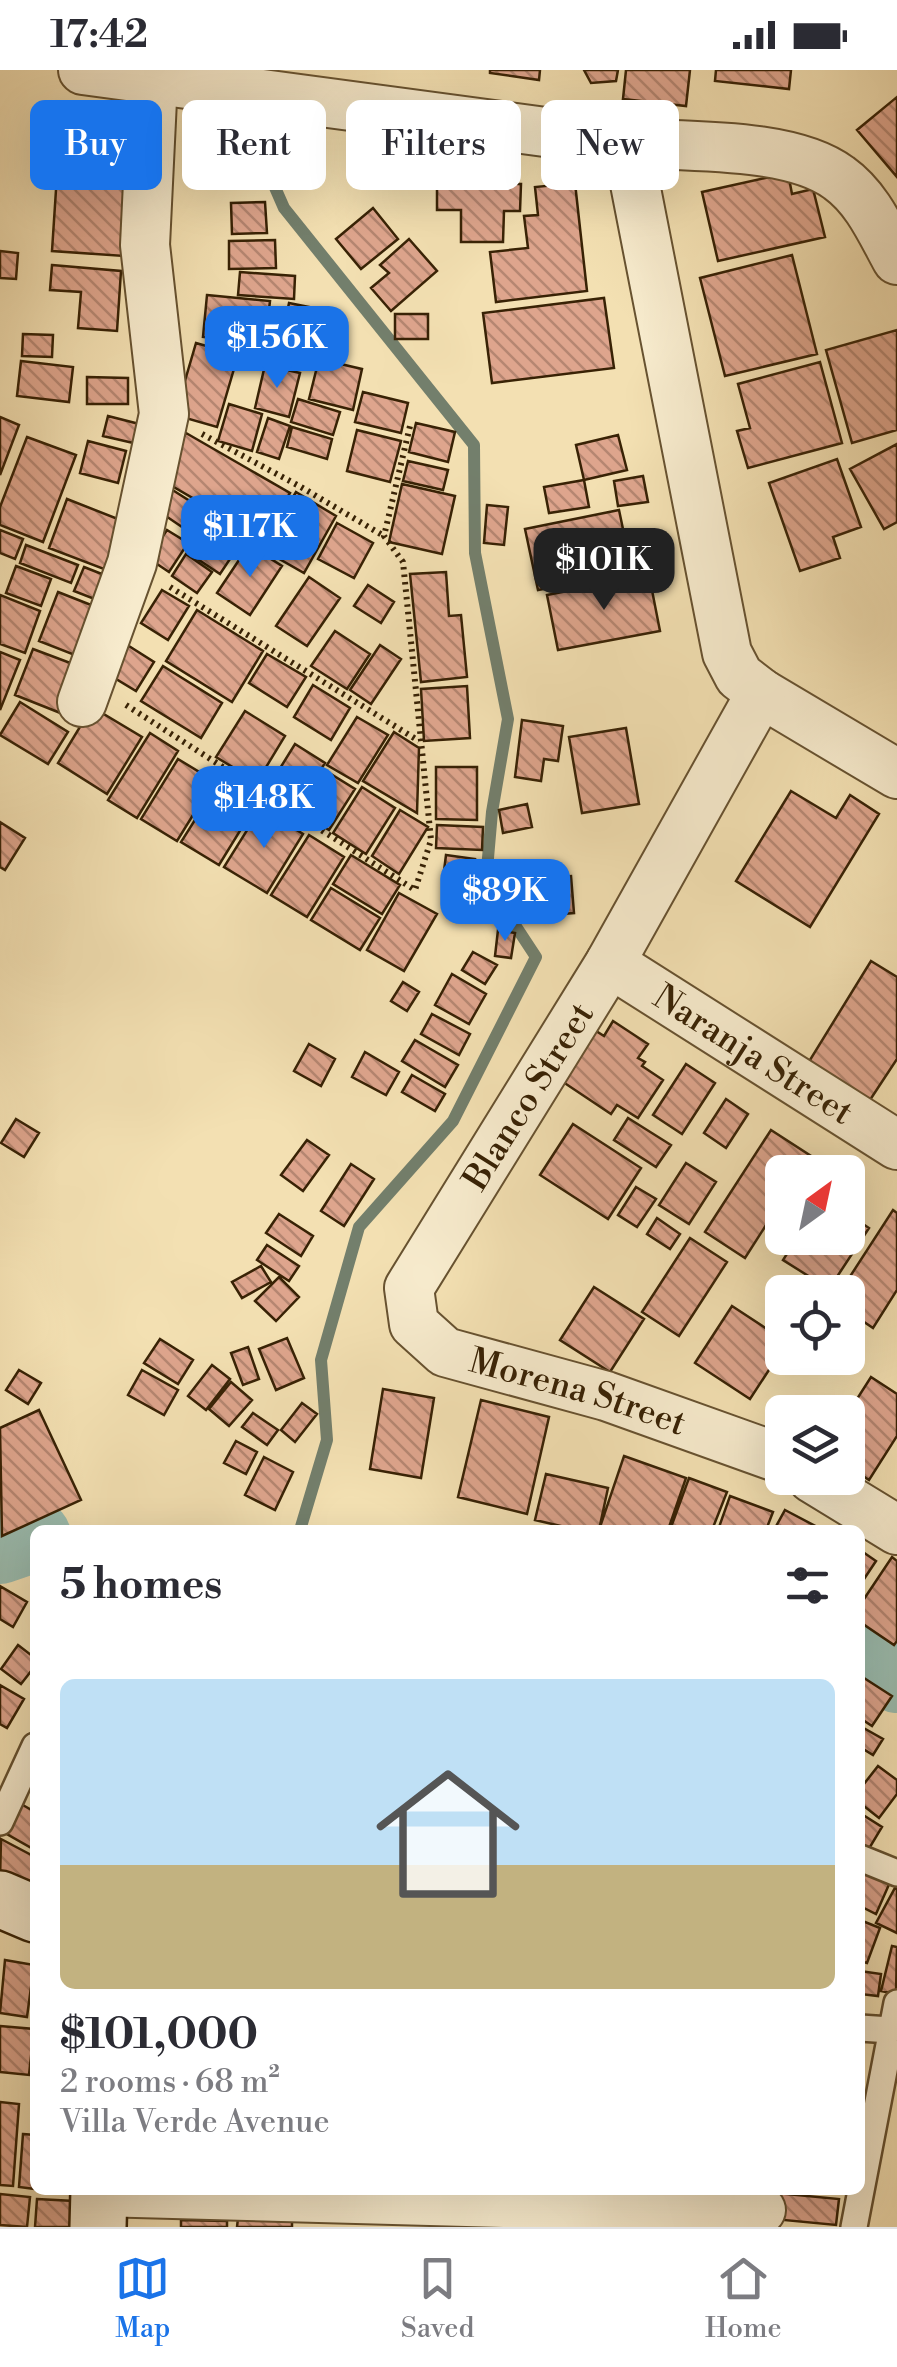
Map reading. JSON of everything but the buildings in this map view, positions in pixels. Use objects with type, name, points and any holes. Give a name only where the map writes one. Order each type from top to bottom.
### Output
[{"type":"street","points":[[83,70],[541,131]]},
{"type":"street","points":[[86,692],[132,563],[164,414],[145,245],[153,80]]},
{"type":"street","points":[[679,147],[782,154],[819,165],[841,179],[865,203],[897,260]]},
{"type":"street","points":[[636,190],[727,653],[739,676],[760,692],[897,774]]},
{"type":"street","name":"Blanco Street","points":[[409,1288],[610,962],[760,692]]},
{"type":"street","name":"Naranja Street","points":[[610,962],[897,1144]]},
{"type":"street","name":"Morena Street","points":[[409,1288],[414,1324],[445,1352],[606,1396],[765,1454]]},
{"type":"street","points":[[840,1495],[897,1530]]},
{"type":"street","points":[[0,1899],[30,1912]]},
{"type":"street","points":[[98,2203],[764,2200]]},
{"type":"lane","points":[[0,1822],[30,1757]]},
{"type":"lane","points":[[865,1860],[897,1873]]},
{"type":"lane","points":[[865,2163],[897,2004]]},
{"type":"lane","points":[[865,2028],[890,2030]]},
{"type":"lane","points":[[854,2227],[859,2195]]},
{"type":"path","points":[[86,692],[415,890],[431,840],[403,562],[384,536],[164,414]]},
{"type":"path","points":[[384,536],[410,426]]},
{"type":"path","points":[[132,563],[420,742]]},
{"type":"waterway","points":[[276,190],[284,208],[474,445],[475,553],[508,719],[492,812],[486,881],[536,957],[453,1121],[359,1227],[321,1360],[327,1440],[302,1525]]},
{"type":"waterway","points":[[0,1548],[30,1538]]},
{"type":"waterway","points":[[865,1661],[897,1677]]}]
